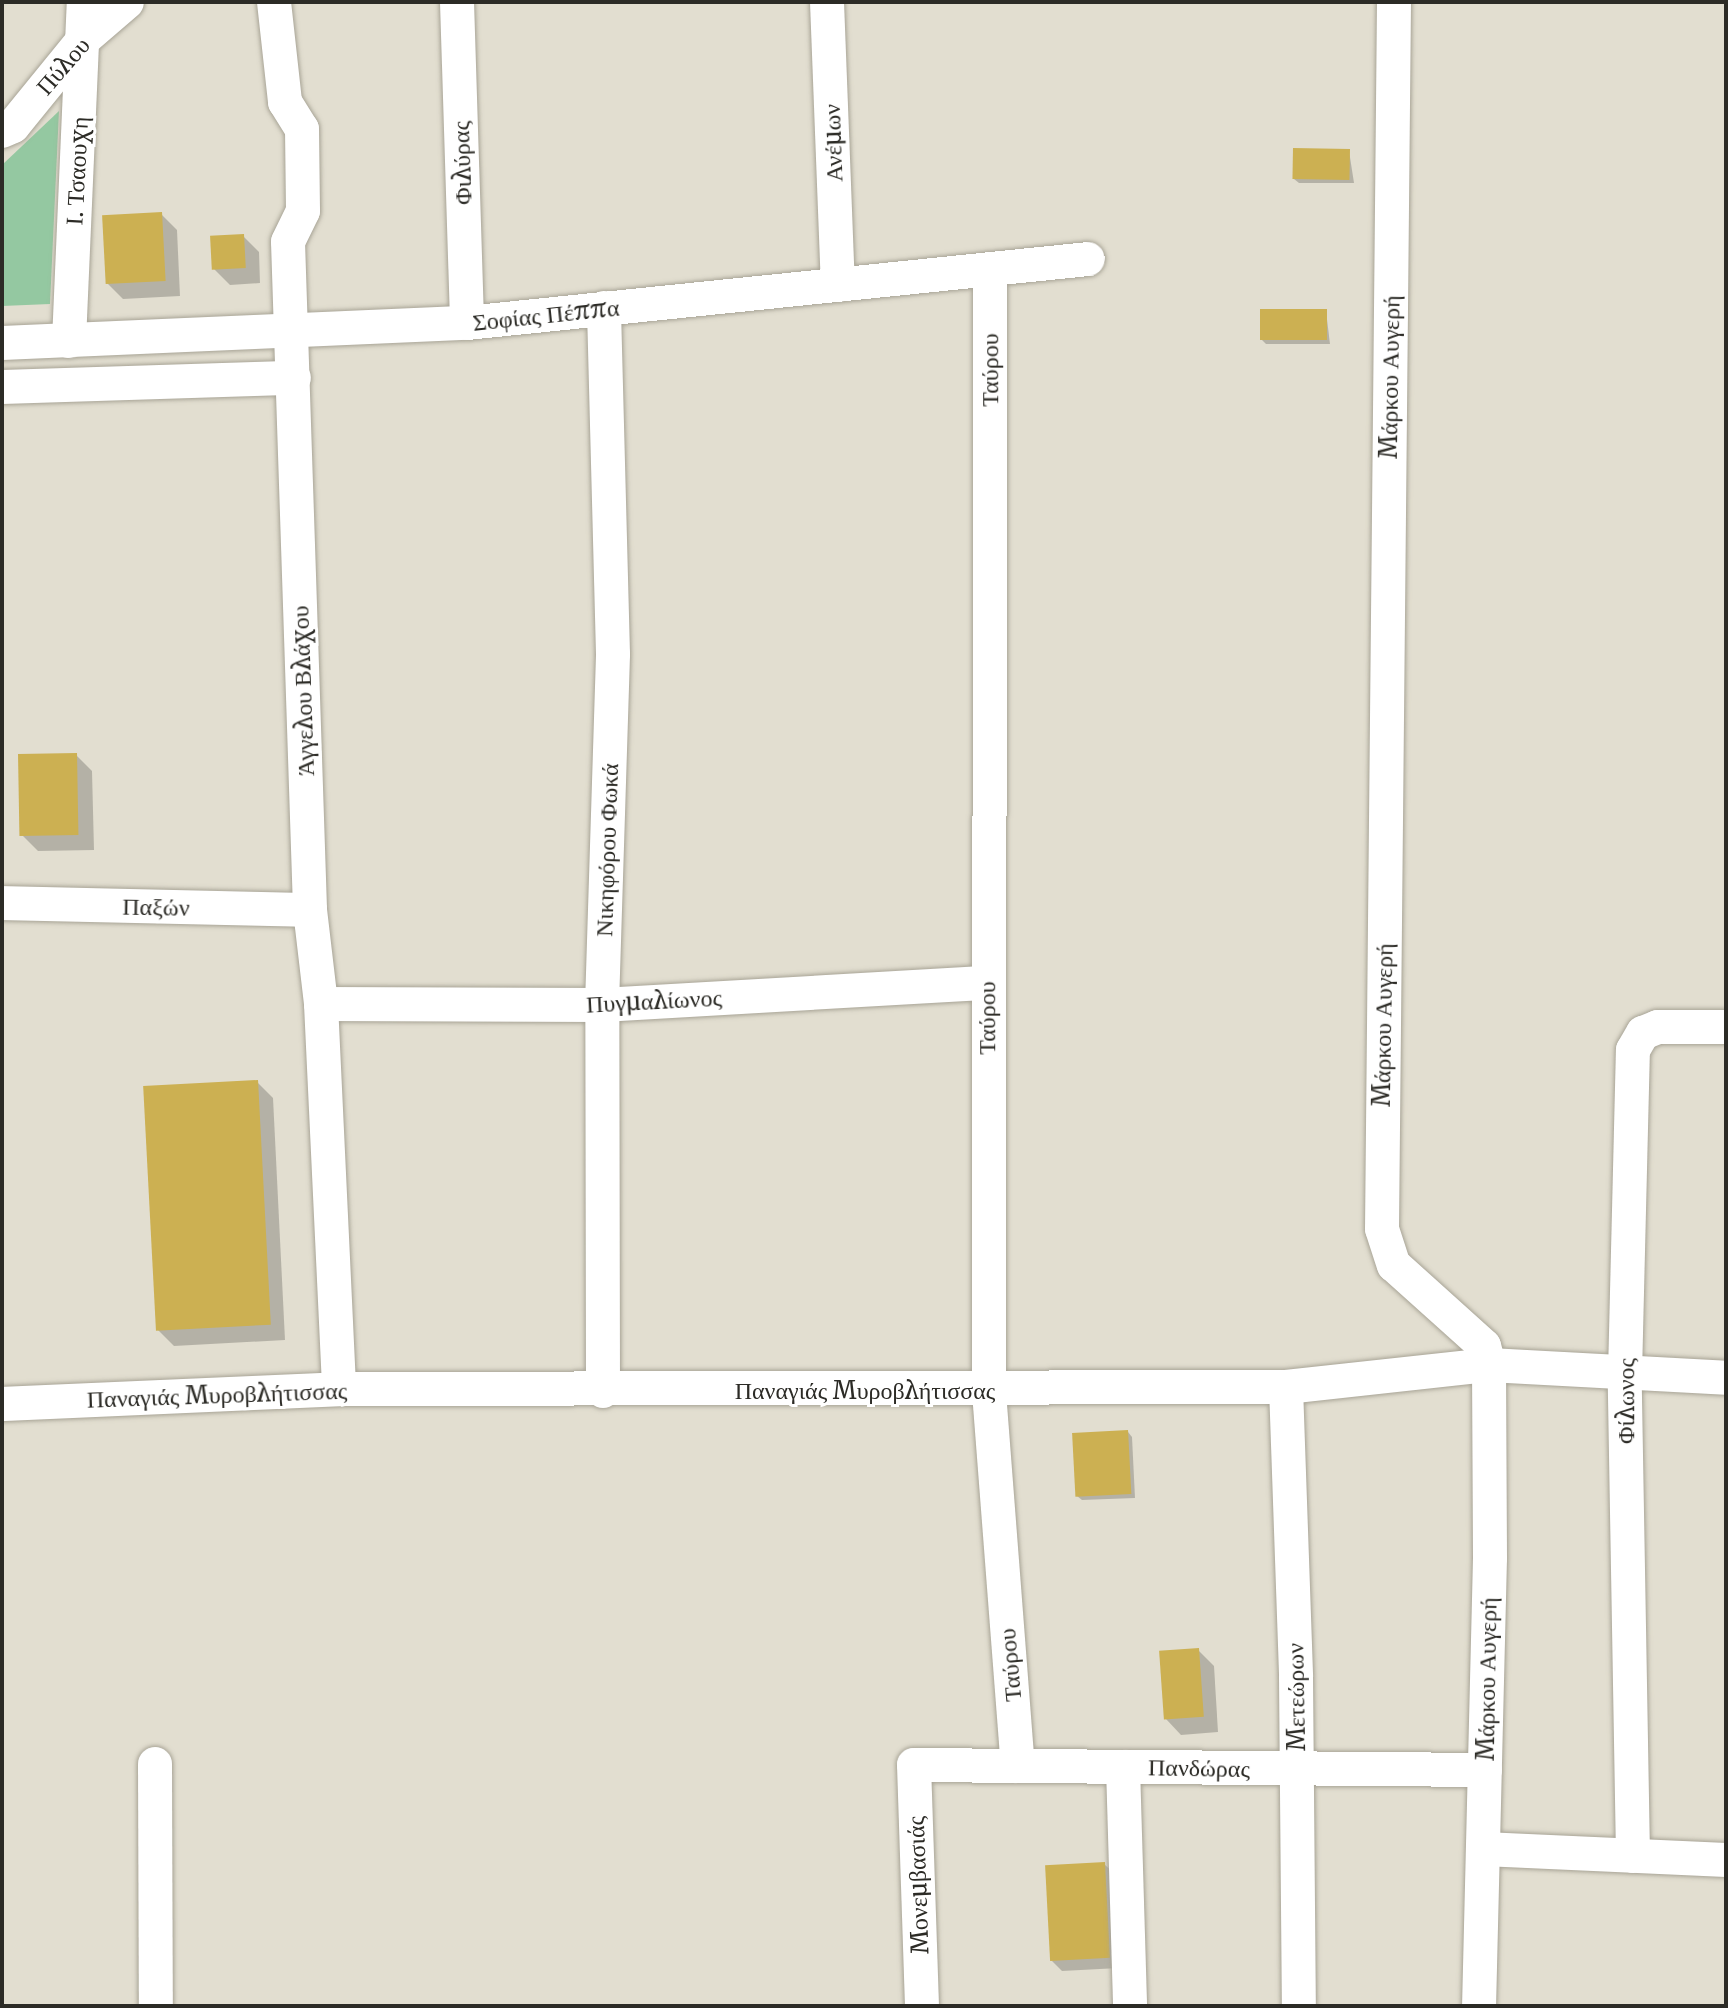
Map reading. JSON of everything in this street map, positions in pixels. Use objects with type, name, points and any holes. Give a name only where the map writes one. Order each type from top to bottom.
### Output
[{"type":"street","name":"Ι. Τσαουχη","points":[[69,341],[84,2]]},
{"type":"street","name":"Πύλου","points":[[2,131],[13,126],[83,40],[127,2]]},
{"type":"street","name":"Άγγελου Βλάχου","points":[[274,2],[285,102],[302,129],[303,211],[288,242],[310,910],[321,1004],[339,1389]]},
{"type":"street","name":"Φιλύρας","points":[[457,2],[467,323]]},
{"type":"street","name":"Ανέμων","points":[[827,2],[838,285]]},
{"type":"street","name":"Μάρκου Αυγερή","points":[[1394,2],[1382,1229],[1394,1265],[1484,1346],[1489,1365],[1484,1849],[1479,2006]]},
{"type":"street","name":"Σοφίας Πέππα","points":[[2,343],[293,333],[467,323],[1088,259]]},
{"type":"street","name":"Ταύρου","points":[[990,269],[989,1392],[1018,1766]]},
{"type":"street","name":"Νικηφόρου Φωκά","points":[[603,1391],[602,1005],[613,654],[604,308]]},
{"type":"street","points":[[2,387],[294,378]]},
{"type":"street","name":"Παξών","points":[[2,903],[310,910]]},
{"type":"street","name":"Πυγμαλίωνος","points":[[321,1004],[602,1005],[987,983]]},
{"type":"street","name":"Φίλωνος","points":[[1633,1856],[1625,1374],[1633,1050],[1643,1033],[1658,1027],[1726,1027]]},
{"type":"street","name":"Παναγιάς Μυροβλήτισσας","points":[[2,1404],[339,1389],[989,1392],[1286,1387],[1489,1365],[1726,1378]]},
{"type":"street","name":"Μετεώρων","points":[[1286,1387],[1297,1768],[1299,2006]]},
{"type":"street","points":[[155,1764],[156,2006]]},
{"type":"street","name":"Πανδώρας","points":[[914,1765],[1485,1770]]},
{"type":"street","name":"Μονεμβασιάς","points":[[914,1765],[922,2006]]},
{"type":"street","points":[[1123,1767],[1130,2006]]},
{"type":"street","points":[[1484,1849],[1726,1860]]},
{"type":"green space","points":[[59,111],[50,304],[2,306],[2,165]]},
{"type":"building","points":[[1293,148],[1350,149],[1349,180],[1292,179]]},
{"type":"building","points":[[162,212],[166,281],[106,284],[102,215]]},
{"type":"building","points":[[244,234],[246,268],[212,270],[210,236]]},
{"type":"building","points":[[1260,309],[1327,309],[1327,340],[1260,340]]},
{"type":"building","points":[[77,753],[78,835],[19,836],[18,754]]},
{"type":"building","points":[[258,1080],[271,1325],[156,1331],[143,1086]]},
{"type":"building","points":[[1128,1430],[1131,1494],[1075,1497],[1072,1433]]},
{"type":"building","points":[[1199,1648],[1204,1717],[1164,1720],[1159,1651]]},
{"type":"building","points":[[1105,1862],[1110,1958],[1050,1961],[1045,1865]]}]
